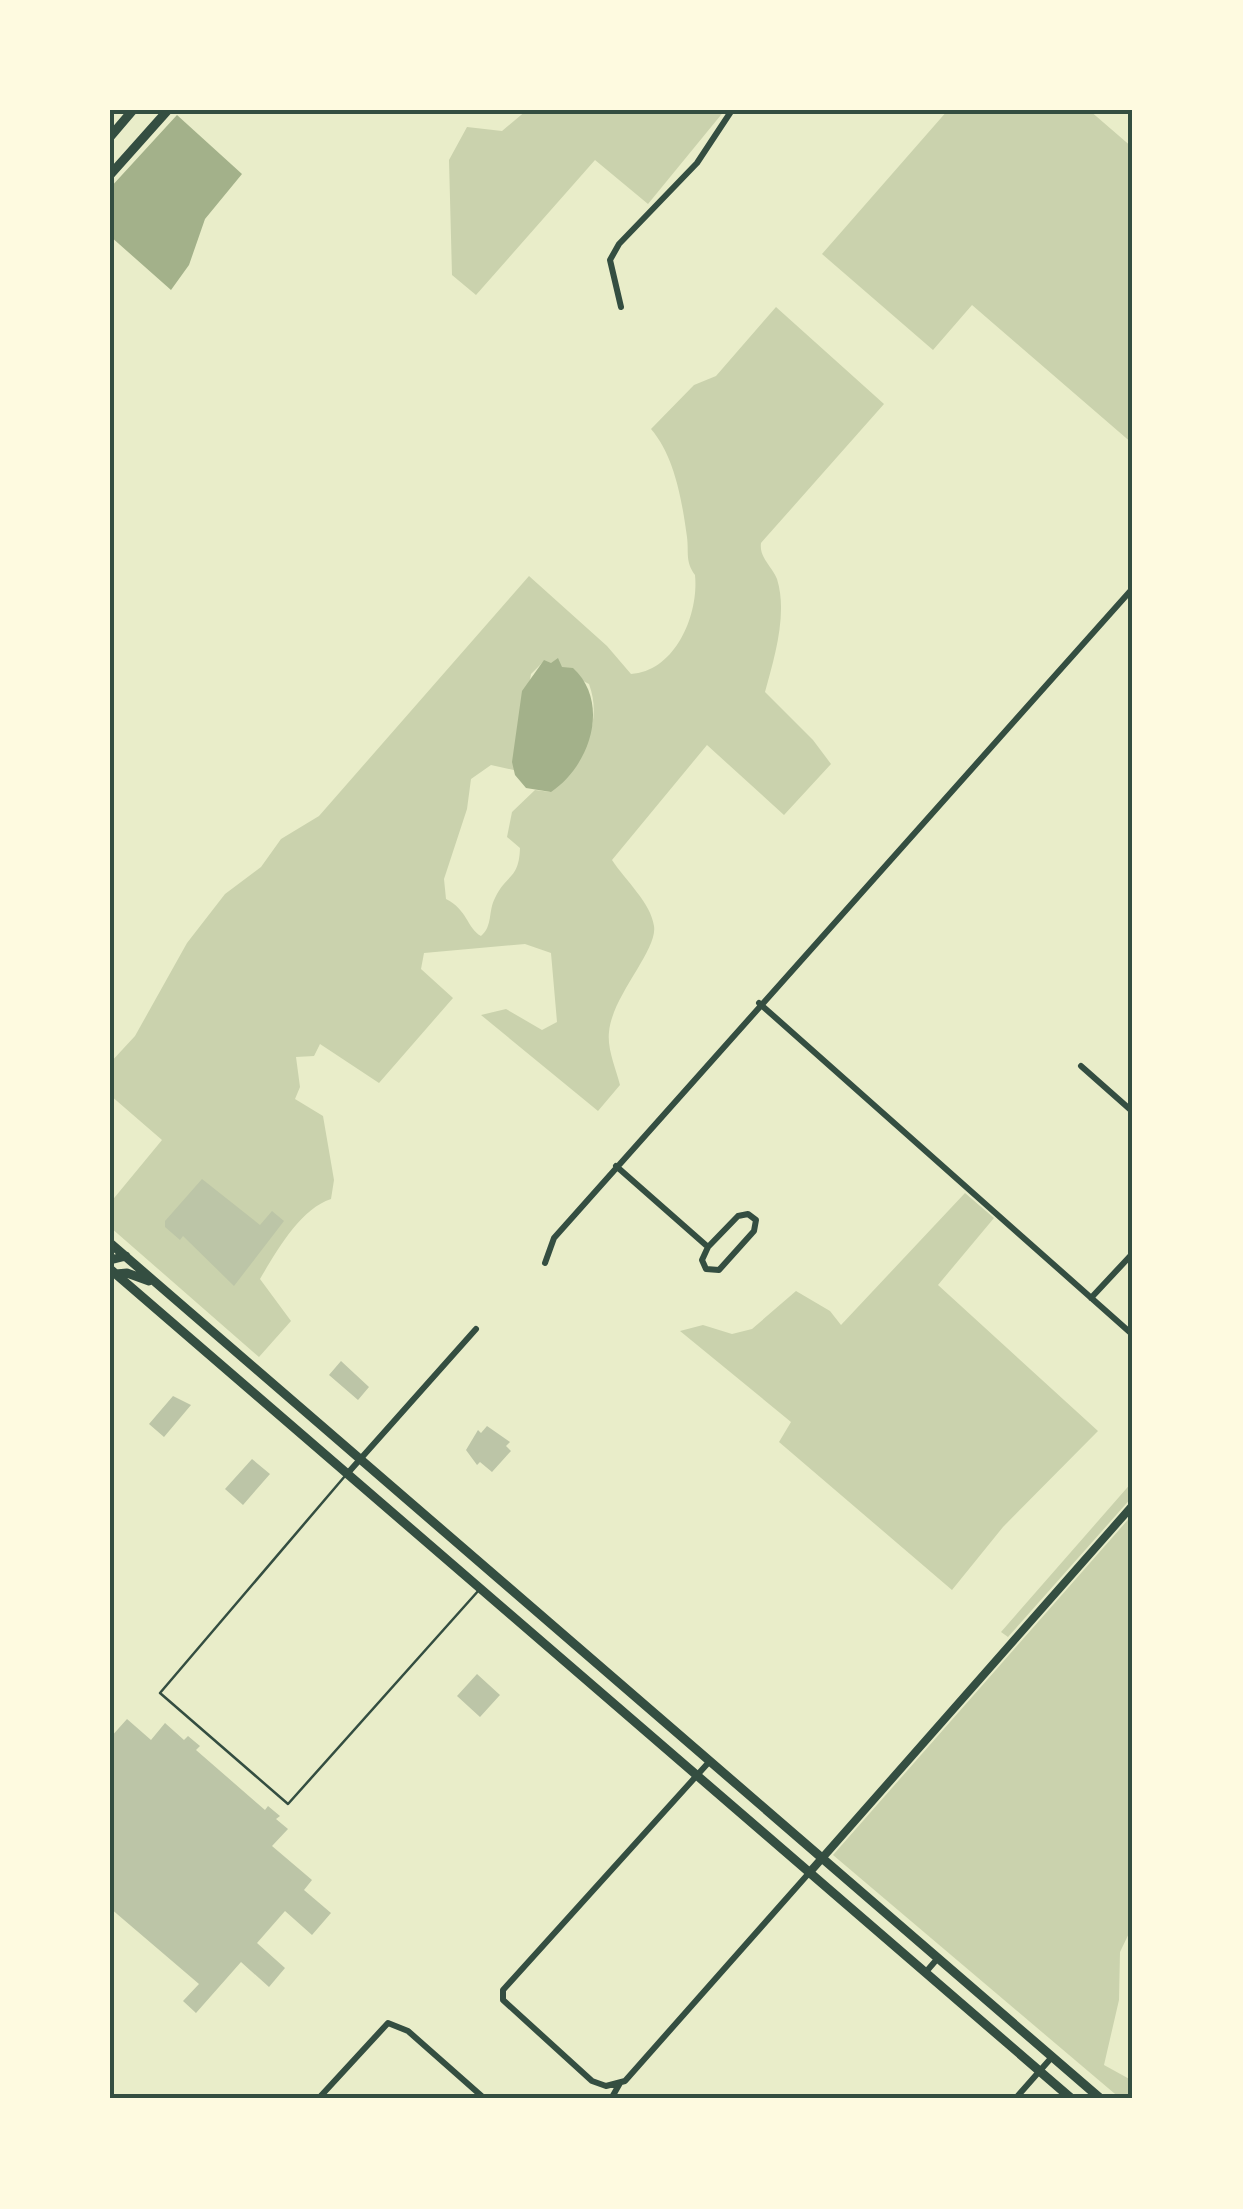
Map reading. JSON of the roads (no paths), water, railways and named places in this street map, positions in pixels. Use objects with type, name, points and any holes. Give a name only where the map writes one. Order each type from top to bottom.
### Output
[{"type":"main road","points":[[110,137],[133,110]]},
{"type":"main road","points":[[110,175],[168,110]]},
{"type":"main road","points":[[110,1243],[1100,2099]]},
{"type":"main road","points":[[110,1260],[126,1256]]},
{"type":"main road","points":[[113,1272],[135,1274],[160,1287]]},
{"type":"main road","points":[[113,1272],[1072,2099]]},
{"type":"street","points":[[621,307],[610,260],[619,244],[697,162],[732,110]]},
{"type":"street","points":[[545,1263],[554,1238],[616,1166],[1133,588]]},
{"type":"street","points":[[759,1003],[1133,1335]]},
{"type":"street","points":[[1081,1066],[1133,1112]]},
{"type":"street","points":[[616,1166],[708,1248]]},
{"type":"street","points":[[748,1214],[756,1220],[754,1232],[714,1272],[706,1270],[702,1260],[708,1248],[738,1216],[748,1214]]},
{"type":"street","points":[[1091,1298],[1133,1253]]},
{"type":"street","points":[[346,1474],[476,1329]]},
{"type":"street","points":[[710,1762],[503,1990],[503,2000],[592,2081],[606,2086],[620,2082],[637,2069],[1133,1505]]},
{"type":"street","points":[[584,1678],[596,1664]]},
{"type":"street","points":[[925,1973],[938,1958]]},
{"type":"street","points":[[318,2099],[388,2023],[408,2031],[485,2099]]},
{"type":"street","points":[[1015,2099],[1052,2057]]},
{"type":"street","points":[[610,2099],[620,2082]]},
{"type":"lane","points":[[346,1474],[160,1693],[244,1767],[288,1804],[480,1589]]}]
